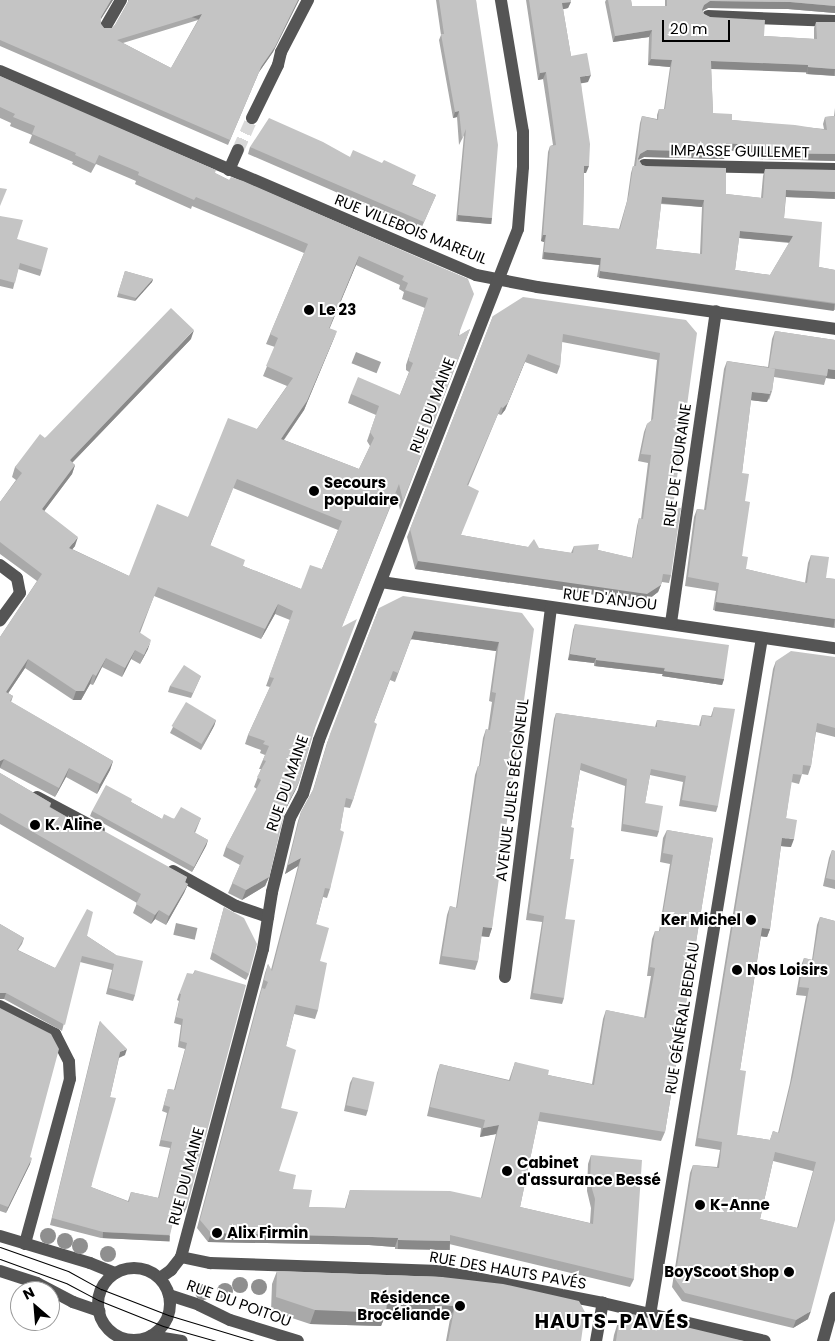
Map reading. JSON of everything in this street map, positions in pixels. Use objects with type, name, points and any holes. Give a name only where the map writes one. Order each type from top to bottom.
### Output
[{"type":"street","points":[[106,26],[121,0]]},
{"type":"street","points":[[252,118],[278,64],[281,52],[308,0]]},
{"type":"street","name":"RUE DU MAINE","points":[[160,1278],[171,1270],[182,1257],[263,949],[268,917],[290,818],[303,794],[312,756],[518,229],[523,132],[501,0]]},
{"type":"street","points":[[708,16],[835,21]]},
{"type":"street","name":"RUE VILLEBOIS MAREUIL","points":[[0,70],[457,268],[499,280],[835,329]]},
{"type":"street","points":[[229,170],[238,150]]},
{"type":"street","name":"IMPASSE GUILLEMET","points":[[644,165],[835,169]]},
{"type":"street","name":"RUE DE TOURAINE","points":[[671,623],[716,311]]},
{"type":"street","points":[[0,565],[17,578],[20,593],[0,621]]},
{"type":"street","name":"RUE D'ANJOU","points":[[381,582],[835,648]]},
{"type":"street","name":"AVENUE JULES BÉCIGNEUL","points":[[505,977],[551,608]]},
{"type":"street","name":"RUE GÉNÉRAL BEDEAU","points":[[650,1315],[762,638]]},
{"type":"street","points":[[26,791],[114,839]]},
{"type":"street","points":[[158,863],[236,906],[268,917]]},
{"type":"street","points":[[0,1006],[55,1034],[69,1062],[70,1079],[25,1244]]},
{"type":"street","points":[[0,1236],[90,1263],[115,1273],[138,1268],[153,1273],[160,1278],[169,1295],[170,1309],[166,1321],[151,1336]]},
{"type":"street","name":"RUE DES HAUTS PAVÉS","points":[[182,1257],[210,1263],[440,1271],[603,1303],[764,1341]]},
{"type":"street","points":[[0,1272],[37,1283],[73,1302],[99,1311]]},
{"type":"street","points":[[115,1273],[101,1289],[98,1300],[99,1311],[110,1337],[128,1339],[151,1336],[182,1341]]},
{"type":"street","name":"RUE DU POITOU","points":[[169,1295],[199,1305],[230,1320],[298,1341]]},
{"type":"street","points":[[823,1341],[835,1298]]},
{"type":"street","points":[[596,1341],[603,1303]]},
{"type":"shaded area","points":[[356,352],[381,362],[377,373],[352,363]]},
{"type":"shaded area","points":[[176,923],[197,928],[195,940],[173,935]]},
{"type":"building","points":[[0,0],[111,0],[101,17],[101,24],[104,28],[112,28],[129,0],[298,0],[275,47],[261,67],[230,140],[0,40]],"holes":[[[202,14],[171,68],[117,40]]]},
{"type":"building","points":[[439,0],[476,0],[498,145],[492,218],[458,215],[466,129],[462,139],[459,111],[455,112],[441,34],[444,34]]},
{"type":"building","points":[[529,0],[571,0],[571,2],[562,3],[571,56],[587,53],[591,75],[580,77],[590,144],[589,166],[584,166],[583,225],[620,229],[629,194],[633,166],[636,166],[642,116],[658,120],[659,109],[665,109],[672,60],[651,59],[652,30],[615,36],[608,0],[631,0],[632,6],[667,6],[667,0],[835,0],[835,6],[790,2],[710,1],[704,5],[702,10],[704,14],[710,17],[765,20],[764,36],[817,39],[816,22],[835,22],[835,69],[808,67],[808,65],[711,61],[713,113],[732,114],[732,120],[795,125],[827,130],[825,117],[835,116],[835,154],[762,153],[762,146],[726,143],[726,152],[647,150],[640,154],[638,159],[642,165],[646,166],[726,168],[726,194],[763,198],[765,169],[835,170],[835,192],[786,190],[784,218],[822,222],[819,267],[835,270],[835,303],[600,271],[601,258],[544,252],[546,235],[543,235],[550,146],[556,145],[546,72],[540,73]],"holes":[[[662,197],[704,200],[702,254],[656,249]],[[740,231],[793,236],[770,275],[735,270]]]},
{"type":"building","points":[[0,76],[216,170],[215,173],[229,180],[231,177],[243,181],[468,279],[474,294],[458,336],[470,329],[403,501],[399,484],[342,627],[357,619],[315,728],[299,782],[286,807],[269,877],[246,890],[232,883],[244,856],[226,847],[261,780],[257,777],[266,761],[263,760],[269,746],[263,744],[265,741],[248,735],[274,678],[269,677],[293,611],[278,604],[265,629],[158,587],[139,632],[151,640],[144,655],[135,650],[125,668],[106,658],[96,676],[93,674],[84,691],[76,691],[28,659],[6,692],[13,696],[10,701],[113,761],[100,784],[69,768],[59,788],[4,759],[0,761],[0,637],[42,574],[0,542],[0,502],[22,473],[15,467],[40,434],[45,438],[171,308],[194,330],[70,460],[75,465],[42,509],[78,537],[69,548],[129,576],[157,504],[188,517],[228,418],[257,429],[293,378],[266,366],[278,338],[270,334],[308,244],[196,197],[194,200],[138,175],[139,172],[99,155],[95,164],[75,155],[76,153],[32,134],[35,126],[13,117],[15,114],[0,107]],"holes":[[[359,256],[404,276],[402,280],[408,283],[405,290],[428,298],[409,356],[409,361],[413,363],[400,395],[358,377],[351,394],[379,406],[370,432],[374,438],[359,469],[281,439],[307,401],[337,331],[329,328]],[[237,479],[342,521],[322,569],[310,565],[301,589],[243,566],[245,560],[210,545]]]},
{"type":"building","points":[[269,118],[323,142],[350,157],[353,150],[382,163],[384,160],[416,175],[412,185],[436,195],[424,222],[250,147]]},
{"type":"building","points":[[0,188],[7,189],[0,206]]},
{"type":"building","points":[[0,216],[23,220],[17,239],[48,248],[42,270],[20,263],[15,283],[0,279]]},
{"type":"building","points":[[125,271],[153,279],[136,298],[118,293]]},
{"type":"building","points":[[523,297],[686,320],[697,333],[673,507],[681,508],[671,575],[663,574],[661,585],[647,594],[418,561],[410,529],[493,316]],"holes":[[[563,334],[660,353],[653,419],[647,424],[641,454],[651,455],[643,519],[639,518],[633,558],[598,550],[599,544],[574,546],[573,553],[539,548],[534,539],[528,547],[461,535],[479,491],[467,485],[501,407],[503,408],[508,403],[528,354],[560,366]]]},
{"type":"building","points":[[775,331],[835,340],[835,370],[828,369],[827,376],[770,368],[775,369],[770,394],[752,392],[742,473],[749,474],[745,501],[750,502],[742,556],[748,557],[746,569],[807,583],[811,555],[829,557],[826,578],[835,579],[835,619],[716,602],[719,583],[688,577],[697,509],[706,510],[727,361],[769,368]]},
{"type":"building","points":[[403,596],[522,613],[534,629],[492,928],[483,927],[478,961],[442,956],[450,906],[457,908],[478,766],[480,766],[486,729],[490,730],[496,693],[492,692],[499,642],[414,631],[398,673],[393,671],[374,722],[377,724],[353,800],[346,798],[340,830],[344,832],[330,889],[325,888],[316,924],[329,928],[320,961],[327,963],[318,1010],[296,1005],[286,1046],[296,1050],[281,1108],[298,1112],[279,1171],[296,1175],[293,1189],[312,1190],[309,1207],[346,1208],[350,1190],[450,1191],[482,1198],[499,1125],[483,1128],[485,1120],[430,1107],[440,1064],[510,1081],[515,1062],[549,1070],[548,1075],[594,1085],[606,1010],[646,1018],[655,968],[650,967],[655,931],[660,931],[673,855],[663,853],[667,830],[713,838],[665,1132],[540,1112],[520,1207],[593,1224],[595,1199],[590,1182],[591,1155],[642,1160],[634,1279],[450,1235],[450,1241],[211,1233],[200,1220],[262,988],[265,989],[268,982],[264,980],[268,964],[272,971],[301,858],[288,865],[301,812],[314,788],[330,734],[379,608]]},
{"type":"building","points":[[575,624],[729,645],[724,679],[664,671],[665,668],[596,660],[596,658],[570,654]]},
{"type":"building","points":[[791,651],[835,657],[835,728],[817,723],[811,766],[803,765],[802,775],[793,774],[786,818],[797,820],[794,839],[782,838],[770,929],[762,928],[740,1070],[746,1071],[737,1135],[770,1140],[773,1131],[779,1133],[793,1075],[809,988],[799,987],[804,958],[813,960],[820,917],[835,921],[835,1220],[811,1311],[796,1320],[685,1293],[675,1279],[693,1165],[719,1168],[722,1142],[698,1138],[776,661]],"holes":[[[775,1152],[816,1162],[798,1228],[760,1219]]]},
{"type":"building","points":[[184,665],[201,676],[193,693],[170,686]]},
{"type":"building","points":[[186,702],[216,720],[202,744],[172,726]]},
{"type":"building","points":[[714,707],[735,709],[718,806],[682,800],[686,776],[651,769],[645,803],[663,806],[659,831],[623,824],[627,779],[581,763],[571,827],[574,828],[570,859],[574,859],[565,919],[575,920],[564,998],[533,993],[544,916],[529,913],[556,713],[657,727],[657,720],[701,726],[702,715],[712,717]]},
{"type":"building","points":[[0,773],[51,803],[49,807],[83,826],[86,821],[187,877],[185,882],[188,884],[169,916],[159,910],[155,915],[136,904],[141,894],[0,813]]},
{"type":"building","points":[[106,785],[132,799],[131,802],[162,819],[164,814],[174,819],[181,807],[201,818],[194,832],[208,840],[194,867],[92,811]]},
{"type":"building","points":[[832,850],[835,851],[835,880],[826,878]]},
{"type":"building","points":[[224,907],[244,918],[257,944],[249,974],[212,952]]},
{"type":"building","points":[[87,909],[93,912],[87,936],[116,955],[143,961],[135,995],[109,988],[114,964],[82,956],[65,1025],[6,993],[0,993],[0,924],[24,938],[17,950],[55,968]]},
{"type":"building","points":[[195,970],[246,985],[187,1207],[179,1197],[170,1235],[103,1232],[52,1218],[100,1021],[127,1049],[120,1052],[110,1097],[116,1098],[91,1187],[129,1202],[131,1192],[159,1198],[172,1142],[161,1140],[170,1107],[164,1105],[168,1089],[175,1090],[187,1043],[180,1041],[183,1019],[176,1017],[181,994],[179,994],[187,973],[194,974]]},
{"type":"building","points":[[0,1008],[51,1034],[59,1049],[30,1157],[32,1158],[8,1207],[0,1204]]},
{"type":"building","points":[[353,1077],[374,1082],[368,1110],[346,1105]]},
{"type":"building","points":[[277,1271],[442,1277],[503,1284],[579,1301],[585,1312],[581,1341],[448,1341],[455,1306],[387,1302],[386,1313],[315,1310],[276,1297]]},
{"type":"building","points":[[628,1313],[744,1341],[616,1341],[619,1319]]},
{"type":"tunnel","points":[[238,150],[252,118]]},
{"type":"tram line","points":[[0,1247],[68,1271],[101,1289],[168,1315],[254,1341]]},
{"type":"tram line","points":[[0,1259],[66,1283],[98,1300],[163,1326],[216,1341]]},
{"type":"place","name":"Le 23","points":[[309,310]]},
{"type":"place","name":"Secours populaire","points":[[314,491]]},
{"type":"place","name":"K. Aline","points":[[35,825]]},
{"type":"place","name":"Ker Michel","points":[[751,920]]},
{"type":"place","name":"Nos Loisirs","points":[[737,970]]},
{"type":"place","name":"Cabinet d'assurance Bessé","points":[[507,1171]]},
{"type":"place","name":"K-Anne","points":[[700,1205]]},
{"type":"place","name":"Alix Firmin","points":[[217,1233]]},
{"type":"place","name":"BoyScoot Shop","points":[[789,1272]]},
{"type":"place","name":"Résidence Brocéliande","points":[[460,1306]]},
{"type":"district","name":"HAUTS-PAVÉS","points":[[612,1321]]}]
